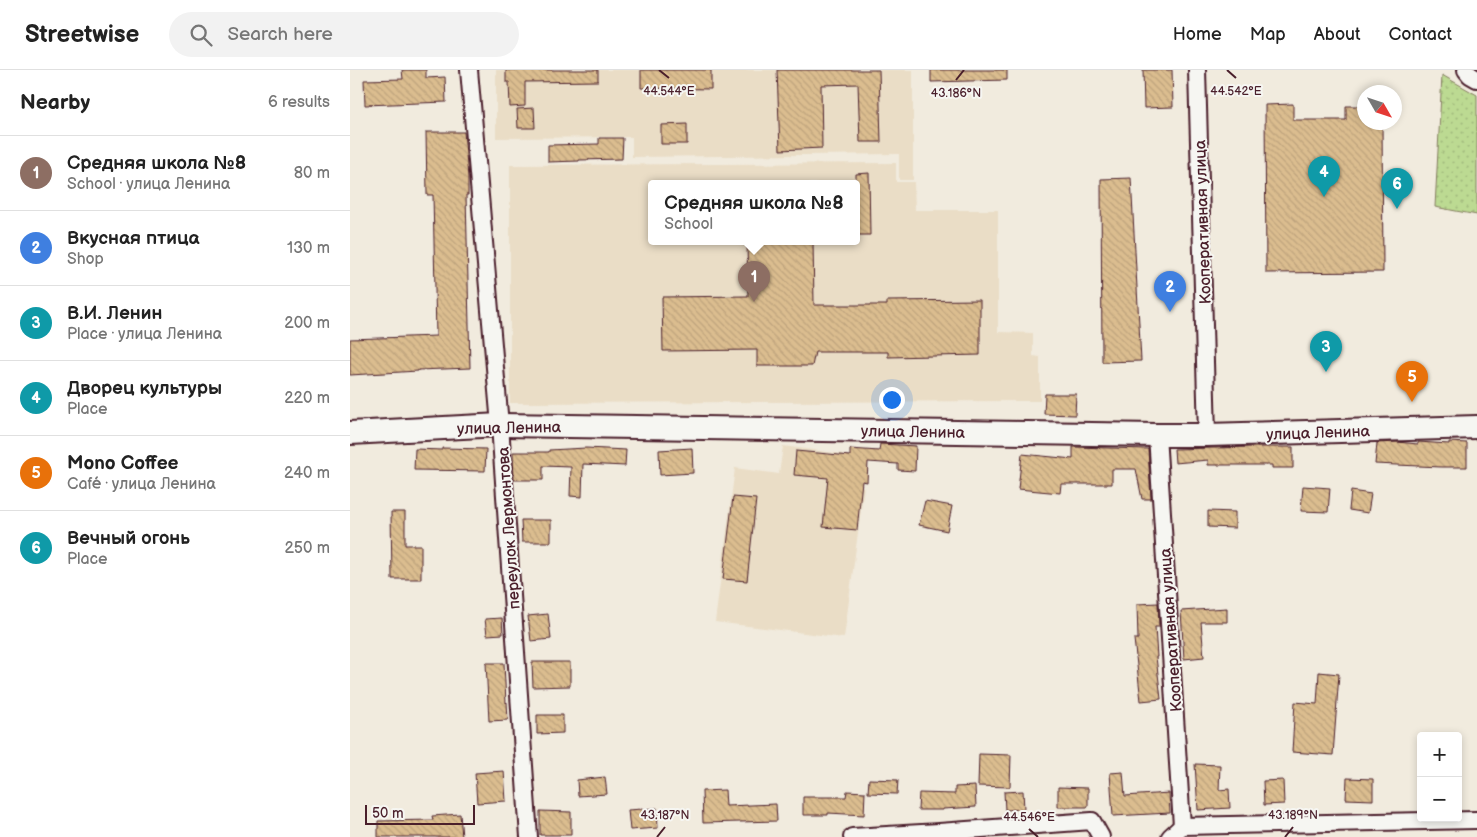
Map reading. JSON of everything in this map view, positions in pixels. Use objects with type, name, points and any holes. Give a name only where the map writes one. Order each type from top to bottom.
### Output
[{"type":"street","name":"переулок Лермонтова","points":[[469,70],[500,425],[529,837]]},
{"type":"street","name":"Кооперативная улица","points":[[1197,70],[1207,435]]},
{"type":"street","points":[[1466,70],[1470,76],[1477,79]]},
{"type":"street","name":"улица Ленина","points":[[350,433],[500,425],[1157,435],[1477,428]]},
{"type":"street","name":"Кооперативная улица","points":[[1157,435],[1176,832]]},
{"type":"street","points":[[1176,832],[1477,820]]},
{"type":"street","points":[[852,837],[1092,821],[1101,837]]},
{"type":"shaded area","points":[[496,70],[913,70],[913,180],[899,180],[899,154],[632,157],[632,137],[496,138]]},
{"type":"shaded area","points":[[896,163],[896,182],[914,182],[915,210],[998,210],[998,332],[1033,333],[1033,356],[1040,357],[1040,401],[510,403],[510,165]]},
{"type":"shaded area","points":[[783,446],[843,454],[839,483],[864,487],[844,638],[715,622],[735,468],[779,474]]},
{"type":"green space","points":[[1442,75],[1477,95],[1477,215],[1435,207]]},
{"type":"building","points":[[402,70],[426,70],[426,78],[445,77],[446,102],[365,105],[364,80],[403,79]]},
{"type":"building","points":[[506,70],[598,70],[598,81],[525,82],[525,106],[510,107],[509,82],[506,82]]},
{"type":"building","points":[[641,70],[711,70],[711,89],[641,88]]},
{"type":"building","points":[[777,70],[879,70],[881,142],[860,142],[858,84],[821,85],[822,148],[780,150]]},
{"type":"building","points":[[931,70],[1007,70],[1007,80],[931,82]]},
{"type":"building","points":[[1143,70],[1172,70],[1173,107],[1144,108]]},
{"type":"building","points":[[1293,104],[1293,120],[1346,120],[1346,106],[1357,106],[1357,130],[1382,130],[1383,272],[1266,273],[1265,105]]},
{"type":"building","points":[[534,108],[535,128],[518,128],[517,109]]},
{"type":"building","points":[[687,124],[687,144],[661,144],[661,125]]},
{"type":"building","points":[[426,132],[464,132],[468,177],[468,195],[466,195],[470,368],[350,375],[350,339],[436,336],[433,195],[427,195]]},
{"type":"building","points":[[599,138],[623,138],[622,159],[548,162],[548,145],[599,144]]},
{"type":"building","points":[[869,173],[870,235],[860,235],[860,180],[856,180],[856,174]]},
{"type":"building","points":[[1131,178],[1141,361],[1102,362],[1101,179]]},
{"type":"building","points":[[747,245],[813,245],[814,305],[887,305],[887,301],[980,300],[980,355],[888,357],[888,352],[815,352],[812,366],[757,366],[757,350],[663,351],[662,297],[748,296]]},
{"type":"building","points":[[1045,394],[1076,394],[1075,415],[1044,414]]},
{"type":"building","points":[[1418,442],[1467,443],[1467,467],[1375,464],[1377,443],[1418,444]]},
{"type":"building","points":[[880,444],[916,446],[915,471],[898,470],[898,464],[868,462],[867,482],[862,481],[857,530],[823,527],[828,478],[794,475],[796,451],[850,456],[850,449],[879,451]]},
{"type":"building","points":[[1073,447],[1148,449],[1151,499],[1142,499],[1136,469],[1112,469],[1112,484],[1061,484],[1060,493],[1018,489],[1022,454],[1073,459]]},
{"type":"building","points":[[1293,447],[1293,468],[1272,468],[1272,465],[1208,465],[1208,460],[1175,463],[1174,449]]},
{"type":"building","points":[[442,448],[486,449],[485,471],[414,470],[415,449],[442,450]]},
{"type":"building","points":[[586,448],[626,450],[625,466],[583,464],[582,497],[570,496],[571,467],[543,466],[543,480],[514,480],[513,452],[549,452],[549,450]]},
{"type":"building","points":[[692,448],[693,473],[660,475],[659,450]]},
{"type":"building","points":[[1303,486],[1330,488],[1328,512],[1301,511]]},
{"type":"building","points":[[1351,491],[1371,494],[1368,513],[1349,510]]},
{"type":"building","points":[[733,497],[756,499],[747,581],[723,579]]},
{"type":"building","points":[[925,501],[952,506],[947,531],[919,525]]},
{"type":"building","points":[[1208,511],[1235,512],[1235,528],[1208,527]]},
{"type":"building","points":[[391,512],[405,512],[405,545],[421,545],[421,579],[392,579]]},
{"type":"building","points":[[521,520],[551,520],[551,542],[522,542]]},
{"type":"building","points":[[1158,603],[1159,627],[1155,627],[1161,699],[1141,701],[1134,639],[1138,639],[1137,604]]},
{"type":"building","points":[[1227,608],[1227,622],[1201,622],[1204,657],[1184,659],[1181,611]]},
{"type":"building","points":[[548,614],[551,639],[531,641],[528,616]]},
{"type":"building","points":[[502,618],[503,634],[487,635],[485,619]]},
{"type":"building","points":[[532,662],[570,662],[570,686],[533,687]]},
{"type":"building","points":[[486,663],[504,663],[508,720],[489,721]]},
{"type":"building","points":[[1319,672],[1339,674],[1333,755],[1292,752],[1295,702],[1317,704]]},
{"type":"building","points":[[537,715],[563,715],[563,733],[537,734]]},
{"type":"building","points":[[979,754],[1011,755],[1010,787],[978,786]]},
{"type":"building","points":[[1195,764],[1220,765],[1219,790],[1229,789],[1230,808],[1198,810]]},
{"type":"building","points":[[504,771],[506,801],[477,803],[475,773]]},
{"type":"building","points":[[1123,772],[1125,796],[1169,793],[1170,813],[1113,816],[1110,773]]},
{"type":"building","points":[[605,777],[607,794],[578,796],[577,780]]},
{"type":"building","points":[[1347,778],[1373,779],[1373,800],[1346,799]]},
{"type":"building","points":[[869,779],[898,780],[897,794],[868,793]]},
{"type":"building","points":[[1283,780],[1284,804],[1264,805],[1263,781]]},
{"type":"building","points":[[975,786],[976,807],[918,810],[919,793],[955,794],[955,787]]},
{"type":"building","points":[[1058,787],[1088,788],[1088,807],[1058,807]]},
{"type":"building","points":[[725,790],[726,806],[776,804],[777,821],[703,823],[702,791]]},
{"type":"building","points":[[847,791],[865,792],[864,815],[828,813],[828,815],[803,815],[803,797],[846,797]]},
{"type":"building","points":[[1023,791],[1024,809],[1005,810],[1004,792]]},
{"type":"building","points":[[657,808],[658,828],[630,830],[628,810]]},
{"type":"building","points":[[540,811],[571,812],[571,835],[540,835]]},
{"type":"building","points":[[460,814],[462,837],[378,837],[378,821],[433,820],[432,816]]},
{"type":"place","name":"Дворец культуры","points":[[1324,197]]},
{"type":"place","name":"Вечный огонь","points":[[1397,209]]},
{"type":"place","name":"Средняя школа №8","points":[[754,302]]},
{"type":"place","name":"Вкусная птица","points":[[1170,312]]},
{"type":"place","name":"В.И. Ленин","points":[[1326,372]]},
{"type":"place","name":"Mono Coffee","points":[[1412,402]]}]
